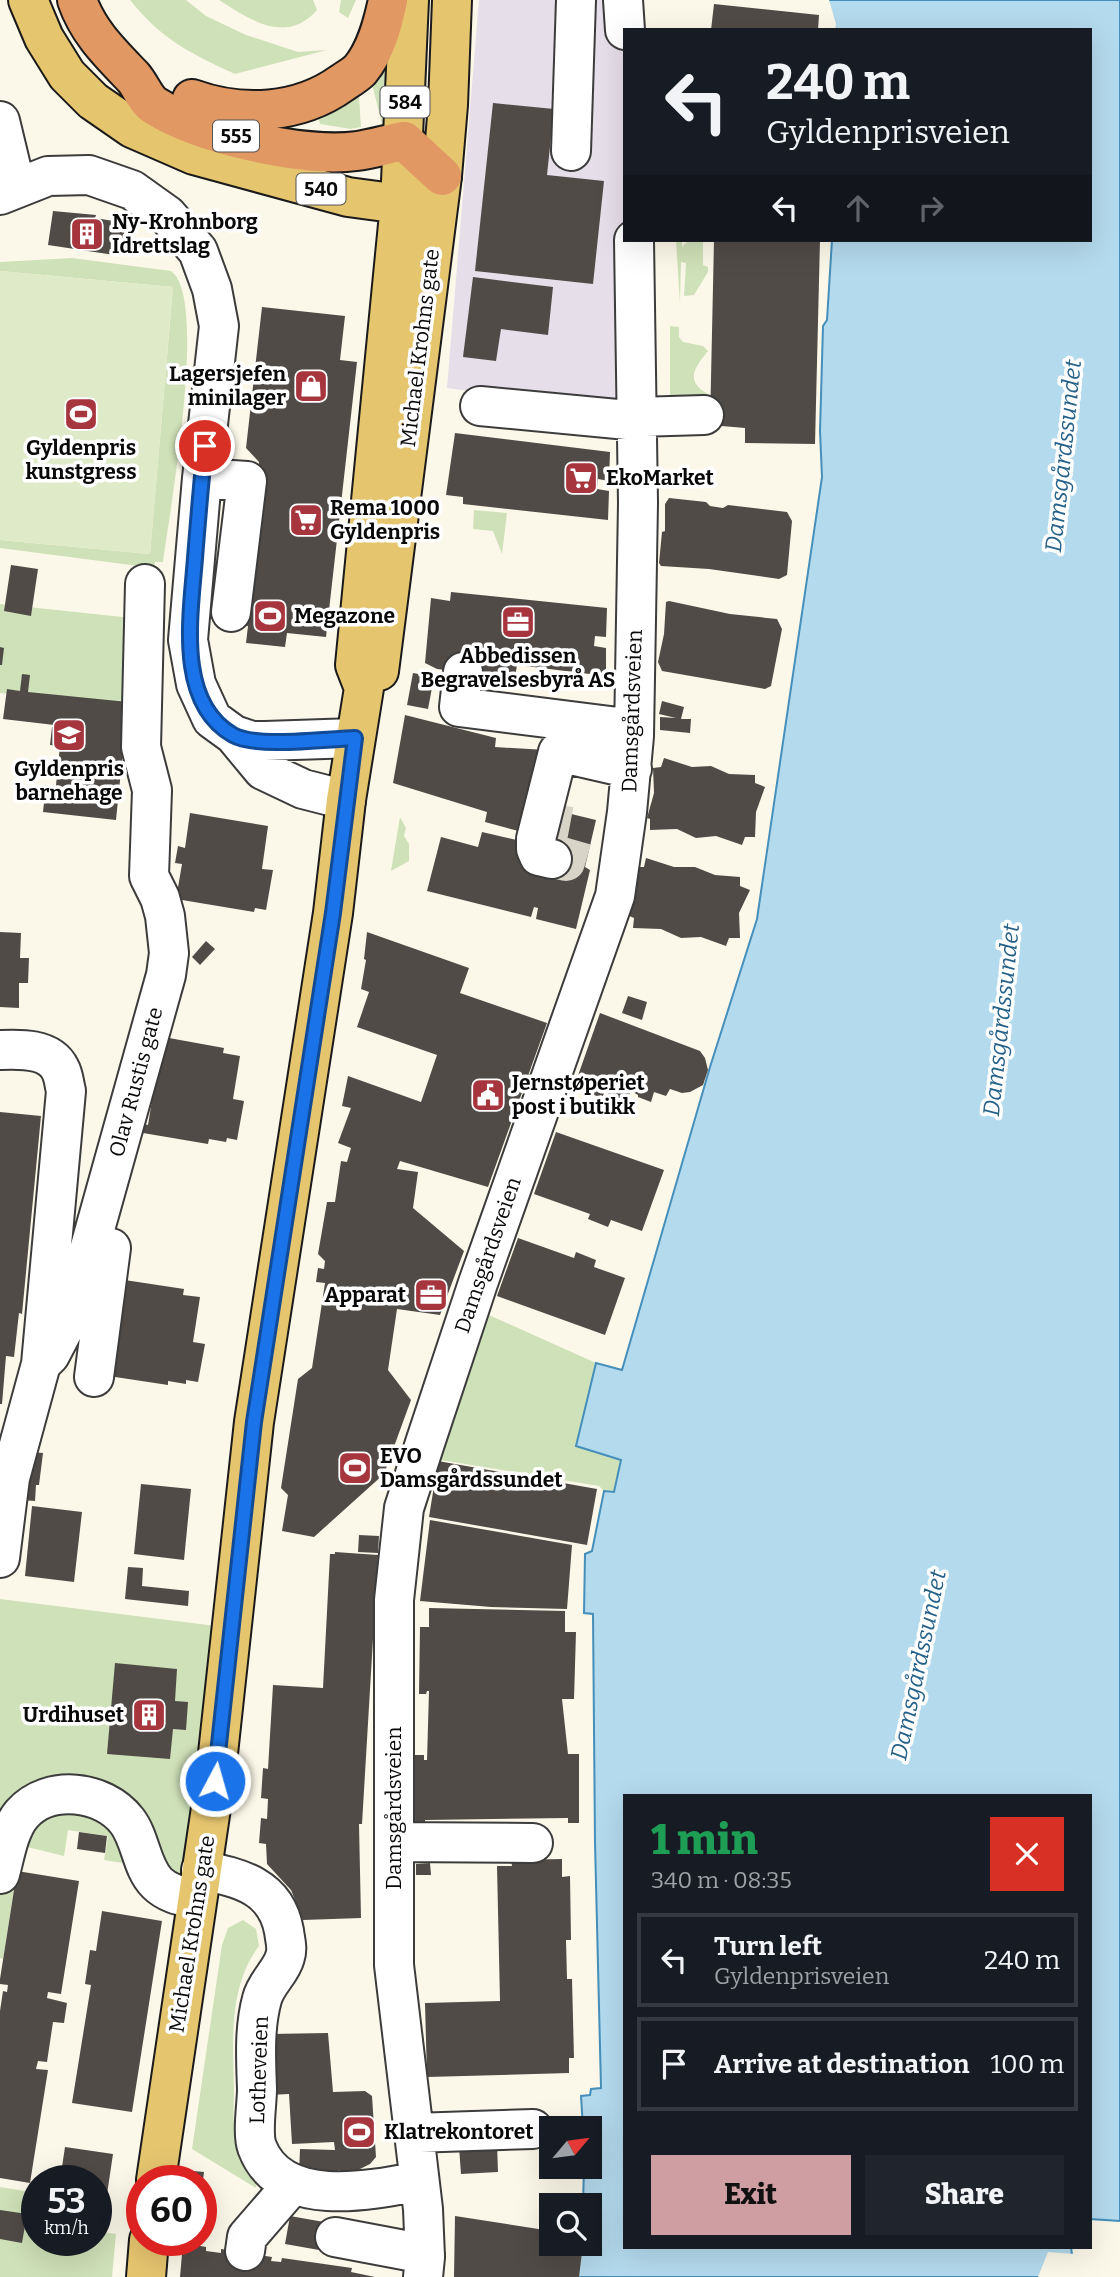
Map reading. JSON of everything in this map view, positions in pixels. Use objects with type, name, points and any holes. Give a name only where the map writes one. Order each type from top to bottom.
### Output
[{"type":"highway","name":"555","points":[[77,0],[92,31],[111,57],[135,79],[152,105],[183,121],[255,141],[318,152],[355,152],[404,141]]},
{"type":"highway","points":[[135,79],[162,83],[194,100],[229,109],[258,111],[310,102],[330,92],[359,70],[374,47],[388,0]]},
{"type":"highway","points":[[404,141],[442,176]]},
{"type":"main road","name":"540","points":[[28,0],[44,38],[67,75],[93,101],[132,128],[194,155],[348,197],[400,204]]},
{"type":"main road","name":"Michael Krohns gate","points":[[158,2165],[215,1781],[254,1422],[333,913],[346,800],[364,688],[355,664],[400,204],[409,0]]},
{"type":"main road","name":"Michael Krohns gate","points":[[364,688],[380,670],[442,176],[452,0]]},
{"type":"main road","points":[[400,204],[442,176]]},
{"type":"main road","points":[[146,2277],[148,2256]]},
{"type":"street","points":[[571,151],[576,0]]},
{"type":"street","points":[[624,0],[625,28]]},
{"type":"street","points":[[0,121],[12,171],[2,193]]},
{"type":"street","points":[[2,193],[48,176],[89,175],[132,190],[167,215],[198,251],[212,289],[219,326],[188,640],[196,684],[212,719],[234,736],[263,770],[303,789],[346,800]]},
{"type":"street","name":"Damsgårdsveien","points":[[424,2266],[425,2233],[394,1965],[394,1600],[404,1508],[478,1283],[615,896],[632,769],[634,729],[638,427],[634,242]]},
{"type":"street","points":[[480,406],[638,427]]},
{"type":"street","points":[[548,434],[638,427],[704,415]]},
{"type":"street","points":[[202,478],[247,481],[231,612]]},
{"type":"street","name":"Olav Rustis gate","points":[[41,1364],[50,1355],[71,1315],[166,975],[169,953],[160,898],[149,876],[152,790],[141,747],[145,584]]},
{"type":"street","points":[[463,672],[459,707],[634,729]]},
{"type":"street","points":[[234,736],[251,741],[355,738]]},
{"type":"street","points":[[548,814],[558,752],[632,769]]},
{"type":"street","name":"Olav Rustis gate","points":[[0,1050],[29,1049],[52,1059],[60,1069],[66,1091],[41,1364],[10,1478],[0,1558]]},
{"type":"street","points":[[93,1377],[113,1230],[113,1165]]},
{"type":"street","name":"Lotheveien","points":[[0,1874],[13,1830],[22,1814],[40,1801],[57,1795],[78,1795],[110,1805],[127,1820],[148,1871],[168,1891],[242,1879],[265,1894],[276,1908],[283,1925],[287,1949],[285,1960],[262,1998],[256,2046],[256,2144],[276,2175],[292,2185]]},
{"type":"street","points":[[394,1842],[533,1843]]},
{"type":"street","points":[[413,2133],[533,2129]]},
{"type":"street","points":[[245,2251],[247,2237],[292,2185],[346,2191],[375,2190],[419,2181]]},
{"type":"street","points":[[335,2237],[424,2266]]},
{"type":"shaded area","points":[[479,0],[629,0],[625,28],[623,28],[624,242],[620,412],[447,388]]},
{"type":"green space","points":[[130,0],[186,0],[206,16],[246,35],[298,52],[327,50],[235,74],[165,35]]},
{"type":"green space","points":[[219,0],[313,0],[317,10],[293,26],[268,26]]},
{"type":"green space","points":[[341,0],[356,0],[348,18],[339,12]]},
{"type":"green space","points":[[396,40],[384,132],[371,80]]},
{"type":"green space","points":[[356,92],[359,97],[361,127],[351,129],[320,124],[318,116]]},
{"type":"green space","points":[[676,242],[682,242],[682,247],[687,242],[703,242],[703,265],[708,267],[708,272],[694,295],[684,296],[686,263],[681,262],[680,304]]},
{"type":"green space","points":[[72,258],[171,271],[182,289],[187,321],[184,409],[163,562],[155,562],[154,568],[0,548],[0,540],[150,554],[173,287],[0,271],[0,262]]},
{"type":"green space","name":"Gyldenpris kunstgress","points":[[0,271],[173,287],[150,554],[0,540]]},
{"type":"green space","points":[[670,326],[679,327],[679,337],[683,342],[703,346],[708,351],[696,368],[694,379],[708,394],[710,403],[670,399]]},
{"type":"green space","points":[[474,510],[507,513],[502,554],[493,531],[473,529]]},
{"type":"green space","points":[[0,604],[132,618],[127,706],[0,693]]},
{"type":"green space","points":[[400,817],[406,828],[404,836],[409,844],[409,861],[391,871]]},
{"type":"green space","points":[[480,1311],[596,1363],[576,1446],[621,1460],[614,1493],[604,1491],[599,1486],[441,1460],[456,1416]]},
{"type":"green space","points":[[0,1599],[232,1628],[196,1899],[147,1867],[104,1860],[108,1836],[68,1830],[64,1856],[23,1846],[0,1854]]},
{"type":"green space","points":[[5,1866],[17,1871],[3,1959],[0,1958],[0,1894]]},
{"type":"green space","points":[[243,1920],[256,1929],[259,1946],[242,1979],[234,2015],[234,2122],[239,2143],[259,2170],[256,2188],[192,2149],[222,1945],[228,1928]]},
{"type":"green space","points":[[0,2187],[21,2190],[21,2256],[112,2256],[112,2233],[116,2234],[112,2277],[0,2277]]},
{"type":"water","name":"Damsgårdssundet","points":[[823,0],[1120,0],[1120,2221],[1092,2219],[1092,1794],[623,1794],[623,2249],[1071,2249],[1075,2277],[574,2277],[577,2256],[602,2256],[602,2193],[583,2193],[584,2179],[602,2179],[602,2116],[582,2116],[581,2096],[590,2095],[591,2089],[601,2088],[593,1614],[584,1613],[585,1554],[592,1551],[604,1491],[614,1492],[621,1460],[576,1446],[596,1363],[622,1370],[710,1067],[757,919],[822,477],[820,431],[823,326],[827,320],[832,242],[1092,242],[1092,28],[827,28]]},
{"type":"pier","points":[[819,0],[829,0],[835,28],[823,28]]},
{"type":"pier","points":[[1048,2252],[1075,2254],[1079,2277],[1038,2277]]},
{"type":"building","points":[[714,4],[819,15],[818,28],[711,28]]},
{"type":"building","points":[[493,103],[554,109],[547,175],[604,181],[593,284],[475,271]]},
{"type":"building","name":"Ny-Krohnborg Idrettslag","points":[[53,211],[96,215],[95,218],[126,223],[121,256],[48,245]]},
{"type":"building","points":[[714,242],[820,242],[815,444],[745,443],[745,428],[710,425]]},
{"type":"building","points":[[473,277],[553,287],[548,335],[501,329],[496,361],[463,357]]},
{"type":"building","points":[[262,307],[345,316],[340,360],[357,362],[326,637],[287,633],[285,647],[246,643],[248,626],[240,625],[259,462],[246,448]]},
{"type":"building","points":[[455,433],[610,452],[609,481],[598,479],[597,489],[609,491],[608,520],[463,504],[463,497],[446,495]]},
{"type":"building","points":[[669,498],[706,502],[710,506],[723,508],[728,505],[787,512],[792,521],[787,575],[779,579],[709,569],[661,566],[659,563],[662,532],[665,531],[665,504]]},
{"type":"building","points":[[11,565],[38,569],[31,616],[4,611]]},
{"type":"building","name":"Abbedissen Begravelsesbyrå AS","points":[[451,592],[607,608],[606,637],[595,636],[594,646],[606,648],[606,676],[517,665],[515,678],[437,669],[425,663],[431,598],[450,601]]},
{"type":"building","points":[[666,602],[730,614],[777,619],[782,629],[771,686],[765,689],[662,671],[658,662],[664,634]]},
{"type":"building","points":[[0,647],[4,648],[2,665],[0,665]]},
{"type":"building","points":[[413,673],[434,677],[428,709],[407,705]]},
{"type":"building","points":[[22,674],[30,675],[28,692],[128,702],[116,820],[43,812],[45,794],[55,795],[60,746],[50,745],[52,727],[63,726],[3,719],[7,689],[20,691]]},
{"type":"building","points":[[662,701],[684,707],[681,719],[691,719],[690,733],[660,730],[660,717],[676,718],[659,714]]},
{"type":"building","points":[[405,715],[496,738],[495,747],[546,750],[522,832],[485,822],[487,812],[393,783]]},
{"type":"building","points":[[664,758],[692,767],[711,766],[729,774],[755,775],[755,783],[765,787],[756,812],[755,837],[745,837],[742,845],[716,836],[696,838],[677,829],[650,830],[650,819],[647,818],[654,793],[653,768],[661,767]]},
{"type":"building","points":[[563,812],[596,820],[585,867],[590,870],[576,929],[536,919],[538,908],[534,907],[531,917],[427,891],[441,837],[478,847],[482,832],[521,841],[518,854],[551,862]]},
{"type":"building","points":[[190,813],[268,826],[262,869],[273,870],[266,910],[255,908],[254,912],[176,899],[182,864],[175,863],[178,846],[185,848]]},
{"type":"building","points":[[646,858],[674,867],[695,867],[715,875],[740,877],[740,886],[750,890],[739,913],[740,938],[729,938],[726,946],[701,937],[681,938],[661,929],[633,928],[634,918],[627,915],[636,891],[638,867],[644,867]]},
{"type":"building","points":[[0,932],[21,933],[20,958],[29,958],[28,983],[19,983],[19,1008],[0,1007]]},
{"type":"building","points":[[367,932],[469,968],[460,993],[547,1023],[488,1187],[400,1161],[397,1169],[418,1172],[413,1208],[464,1251],[440,1315],[397,1309],[388,1370],[411,1400],[384,1474],[314,1537],[282,1531],[288,1495],[281,1488],[298,1379],[312,1368],[325,1283],[316,1282],[318,1268],[324,1269],[325,1261],[318,1254],[327,1202],[335,1202],[341,1161],[347,1162],[351,1148],[338,1143],[351,1108],[342,1106],[348,1076],[421,1102],[437,1055],[357,1027],[369,992],[361,989]]},
{"type":"building","points":[[206,941],[215,949],[200,965],[192,957]]},
{"type":"building","points":[[628,996],[647,1002],[642,1020],[622,1013]]},
{"type":"building","points":[[600,1013],[700,1051],[708,1070],[703,1085],[682,1093],[670,1089],[666,1096],[654,1092],[651,1102],[631,1091],[627,1100],[605,1091],[602,1098],[574,1087]]},
{"type":"building","points":[[158,1036],[224,1048],[223,1053],[240,1056],[233,1099],[244,1101],[237,1140],[227,1138],[226,1142],[209,1139],[208,1144],[143,1133],[144,1124],[148,1125],[153,1094],[147,1093]]},
{"type":"building","points":[[0,1112],[41,1116],[22,1314],[19,1313],[14,1357],[6,1356],[2,1404],[0,1404]]},
{"type":"building","points":[[556,1132],[664,1170],[642,1231],[611,1220],[608,1227],[588,1219],[590,1214],[534,1194]]},
{"type":"building","points":[[518,1238],[574,1258],[576,1252],[596,1260],[594,1267],[625,1278],[605,1335],[497,1296]]},
{"type":"building","points":[[118,1279],[184,1289],[183,1295],[200,1297],[193,1342],[205,1344],[198,1382],[186,1380],[186,1384],[168,1381],[168,1385],[102,1375]]},
{"type":"building","points":[[30,1452],[43,1453],[35,1501],[21,1500]]},
{"type":"building","points":[[438,1461],[597,1489],[587,1545],[429,1517]]},
{"type":"building","points":[[141,1484],[191,1489],[184,1560],[134,1554]]},
{"type":"building","points":[[32,1506],[82,1512],[74,1582],[25,1576]]},
{"type":"building","points":[[430,1520],[572,1545],[567,1609],[491,1607],[420,1601]]},
{"type":"building","points":[[359,1535],[379,1536],[378,1553],[358,1552]]},
{"type":"building","points":[[335,1552],[378,1555],[362,1824],[359,1824],[361,1918],[303,1920],[291,1890],[267,1864],[266,1844],[259,1843],[261,1818],[267,1819],[268,1799],[261,1798],[263,1768],[268,1769],[273,1685],[323,1688],[330,1554]]},
{"type":"building","points":[[128,1567],[143,1568],[142,1586],[189,1591],[188,1606],[125,1599]]},
{"type":"building","points":[[429,1608],[565,1611],[565,1632],[576,1632],[574,1699],[562,1699],[568,1754],[579,1754],[579,1823],[568,1823],[568,1818],[425,1820],[425,1824],[415,1824],[414,1755],[424,1755],[424,1760],[427,1760],[429,1691],[419,1694],[420,1627],[429,1627]]},
{"type":"building","name":"Urdihuset","points":[[115,1663],[177,1669],[175,1701],[188,1702],[186,1730],[173,1729],[170,1759],[107,1754]]},
{"type":"building","points":[[79,1832],[107,1836],[105,1853],[77,1849]]},
{"type":"building","points":[[562,1859],[562,1877],[570,1876],[571,1940],[566,1940],[567,1979],[572,1979],[574,2058],[569,2058],[569,2073],[427,2077],[425,2003],[500,2001],[497,1866],[512,1866],[511,1860]]},
{"type":"building","points":[[430,1863],[431,1875],[416,1875],[416,1864]]},
{"type":"building","points":[[17,1871],[79,1881],[61,1994],[48,1992],[47,1998],[67,2003],[64,2023],[53,2022],[47,2062],[38,2061],[36,2069],[48,2070],[33,2165],[21,2165],[21,2182],[0,2178],[0,2011],[3,1991],[7,1992],[8,1985],[0,1984]]},
{"type":"building","points":[[102,1911],[162,1921],[132,2112],[72,2103],[91,1985],[85,1984],[90,1950],[96,1951]]},
{"type":"building","points":[[328,2033],[333,2092],[365,2091],[372,2096],[376,2157],[370,2164],[354,2172],[338,2170],[337,2176],[299,2174],[300,2149],[335,2150],[334,2142],[292,2144],[289,2094],[269,2095],[269,2034]]},
{"type":"building","points":[[497,2144],[498,2172],[461,2174],[459,2147]]},
{"type":"building","points":[[65,2147],[113,2154],[111,2165],[62,2165]]},
{"type":"building","points":[[0,2210],[21,2213],[21,2243],[0,2239]]},
{"type":"building","points":[[290,2216],[324,2222],[319,2250],[285,2244]]},
{"type":"building","points":[[455,2216],[539,2229],[539,2256],[582,2256],[579,2277],[454,2277]]},
{"type":"building","points":[[221,2249],[272,2257],[271,2261],[281,2262],[282,2258],[352,2268],[351,2272],[375,2277],[180,2277],[182,2256],[217,2256]]},
{"type":"tunnel","points":[[552,859],[566,862],[576,827],[560,824]]},
{"type":"place","name":"Ny-Krohnborg Idrettslag","points":[[87,234]]},
{"type":"place","name":"Lagersjefen minilager","points":[[311,386]]},
{"type":"place","name":"Gyldenpris kunstgress","points":[[81,414]]},
{"type":"place","name":"EkoMarket","points":[[581,478]]},
{"type":"place","name":"Rema 1000 Gyldenpris","points":[[306,520]]},
{"type":"place","name":"Megazone","points":[[270,616]]},
{"type":"place","name":"Abbedissen Begravelsesbyrå AS","points":[[518,622]]},
{"type":"place","name":"Gyldenpris barnehage","points":[[69,735]]},
{"type":"place","name":"Jernstøperiet post i butikk","points":[[488,1095]]},
{"type":"place","name":"Apparat","points":[[431,1295]]},
{"type":"place","name":"EVO Damsgårdssundet","points":[[355,1468]]},
{"type":"place","name":"Urdihuset","points":[[149,1715]]},
{"type":"place","name":"Klatrekontoret","points":[[359,2132]]},
{"type":"route","points":[[205,446],[188,640],[196,684],[212,719],[234,736],[251,741],[355,738],[333,913],[254,1422],[215,1781]]}]
